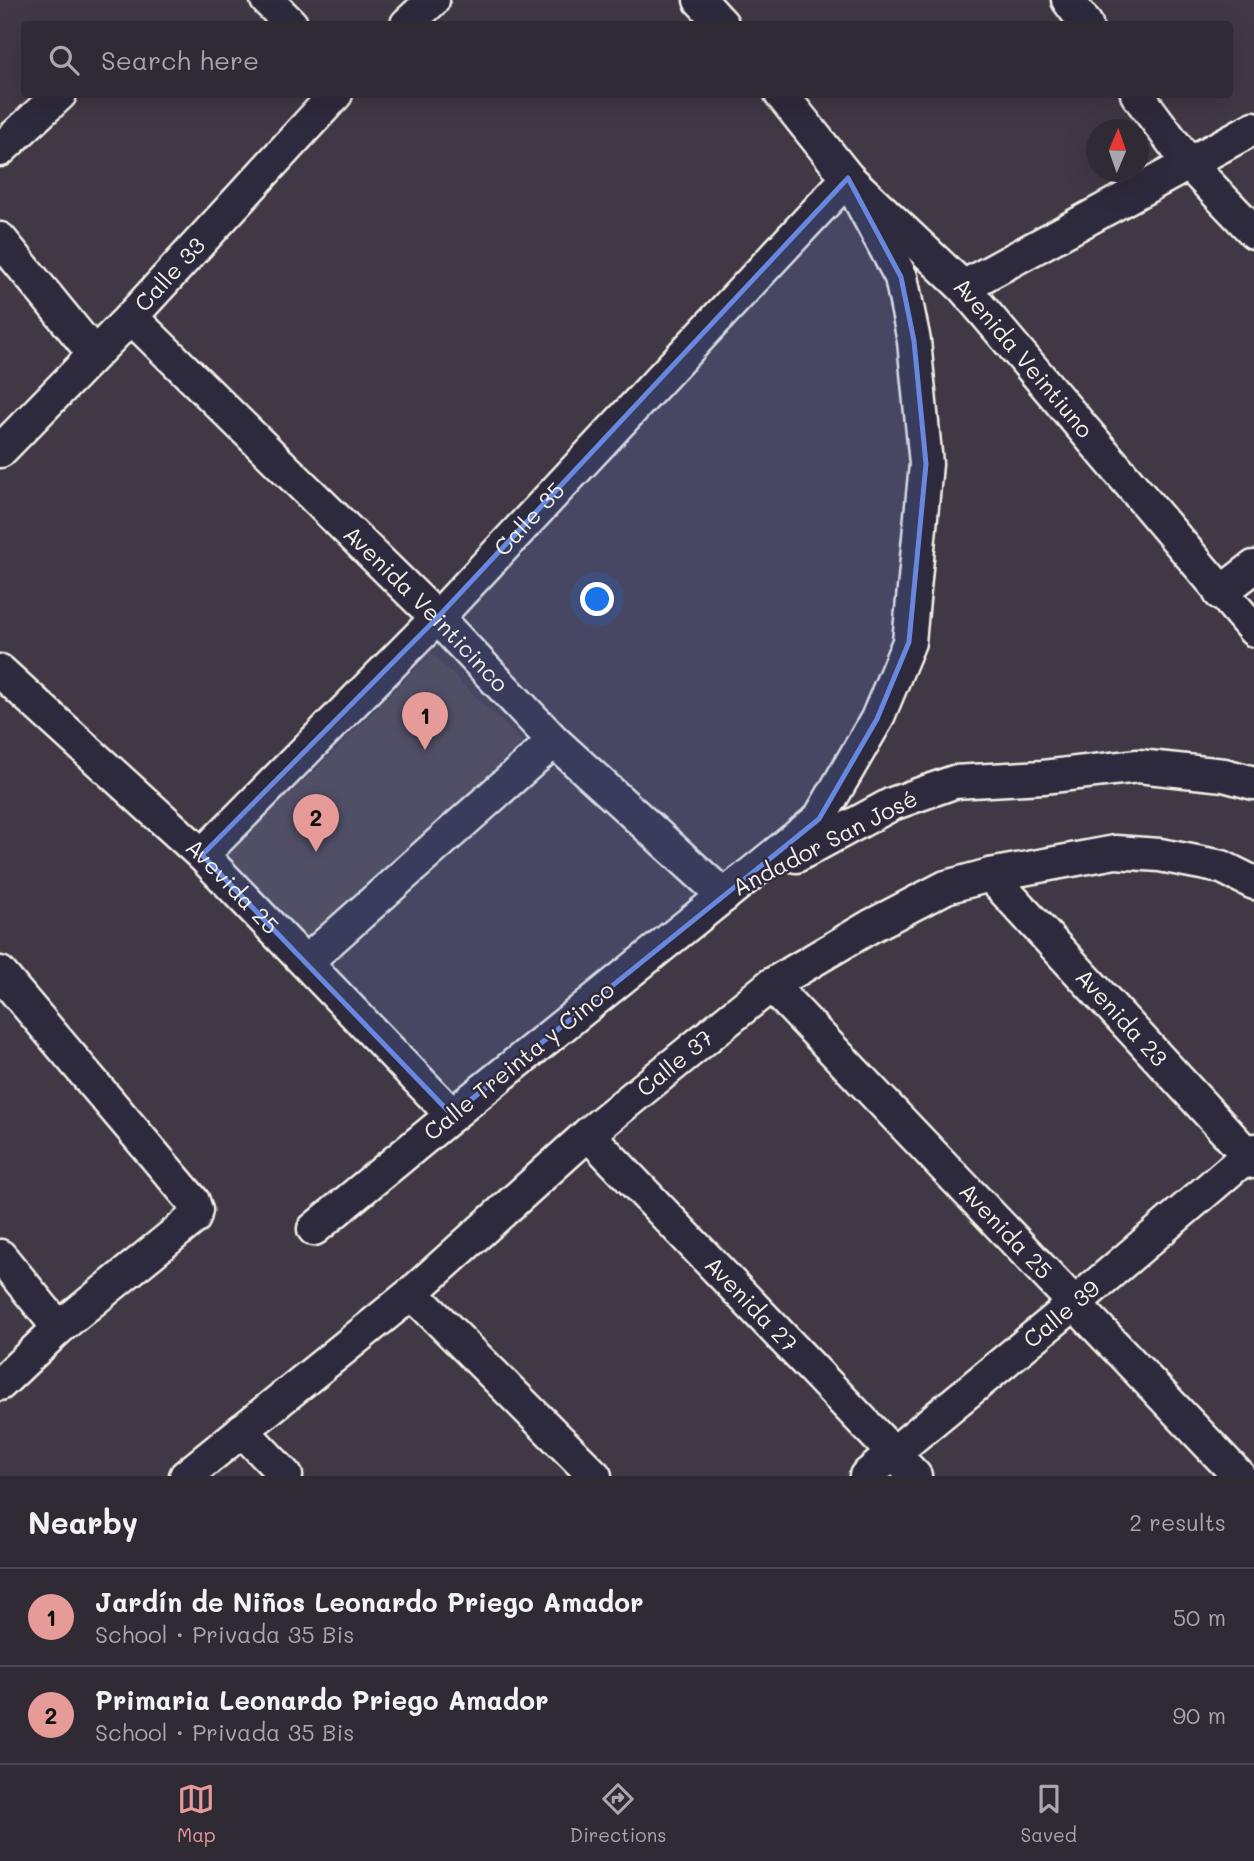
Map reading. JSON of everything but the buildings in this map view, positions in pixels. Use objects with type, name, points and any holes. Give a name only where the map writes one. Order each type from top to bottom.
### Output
[{"type":"street","points":[[267,0],[287,21]]},
{"type":"street","points":[[410,21],[433,0]]},
{"type":"street","points":[[699,0],[719,21]]},
{"type":"street","points":[[1068,0],[1084,21]]},
{"type":"street","points":[[0,150],[57,98]]},
{"type":"street","name":"Calle 33","points":[[0,451],[131,317],[332,98]]},
{"type":"street","name":"Avenida Veintiuno","points":[[784,98],[848,178],[963,287],[1254,631]]},
{"type":"street","points":[[1141,98],[1189,164],[1254,232]]},
{"type":"street","points":[[963,287],[1254,128]]},
{"type":"street","name":"Calle 35","points":[[202,855],[437,618],[848,178]]},
{"type":"street","name":"Andador San José","points":[[724,895],[819,820],[877,719],[908,642],[926,464],[914,341],[901,276],[848,178]]},
{"type":"street","points":[[0,239],[94,354]]},
{"type":"street","name":"Avenida Veinticinco","points":[[131,317],[437,618],[554,741],[724,895]]},
{"type":"street","points":[[1220,593],[1254,567]]},
{"type":"street","name":"Avevida 25","points":[[0,671],[202,855],[452,1115]]},
{"type":"street","points":[[306,962],[554,741]]},
{"type":"street","name":"Andador San José","points":[[724,895],[892,804],[954,782],[1043,777],[1138,766],[1210,773],[1254,783]]},
{"type":"street","name":"Calle 37","points":[[186,1476],[412,1293],[588,1134],[771,985],[871,926],[946,887],[990,875],[1115,852],[1160,855],[1222,867],[1254,883]]},
{"type":"street","name":"Avenida 23","points":[[990,875],[1252,1156]]},
{"type":"street","name":"Calle Treinta y Cinco","points":[[314,1229],[724,895]]},
{"type":"street","points":[[0,973],[193,1201],[196,1210],[194,1218],[59,1328],[0,1384]]},
{"type":"street","name":"Avenida 25","points":[[771,985],[1239,1476]]},
{"type":"street","name":"Avenida 27","points":[[588,1134],[915,1476]]},
{"type":"street","name":"Calle 39","points":[[866,1476],[1252,1156]]},
{"type":"street","points":[[0,1256],[59,1328]]},
{"type":"street","points":[[412,1293],[595,1476]]},
{"type":"street","points":[[242,1430],[286,1476]]},
{"type":"highlighted area","points":[[848,178],[901,277],[914,341],[926,464],[909,642],[877,719],[819,819],[452,1115],[202,855],[437,618]]},
{"type":"shaded area","points":[[431,653],[522,742],[306,947],[219,860],[328,758]]},
{"type":"place","name":"Jardín de Niños Leonardo Priego Amador","points":[[425,750]]},
{"type":"place","name":"Primaria Leonardo Priego Amador","points":[[316,852]]}]
